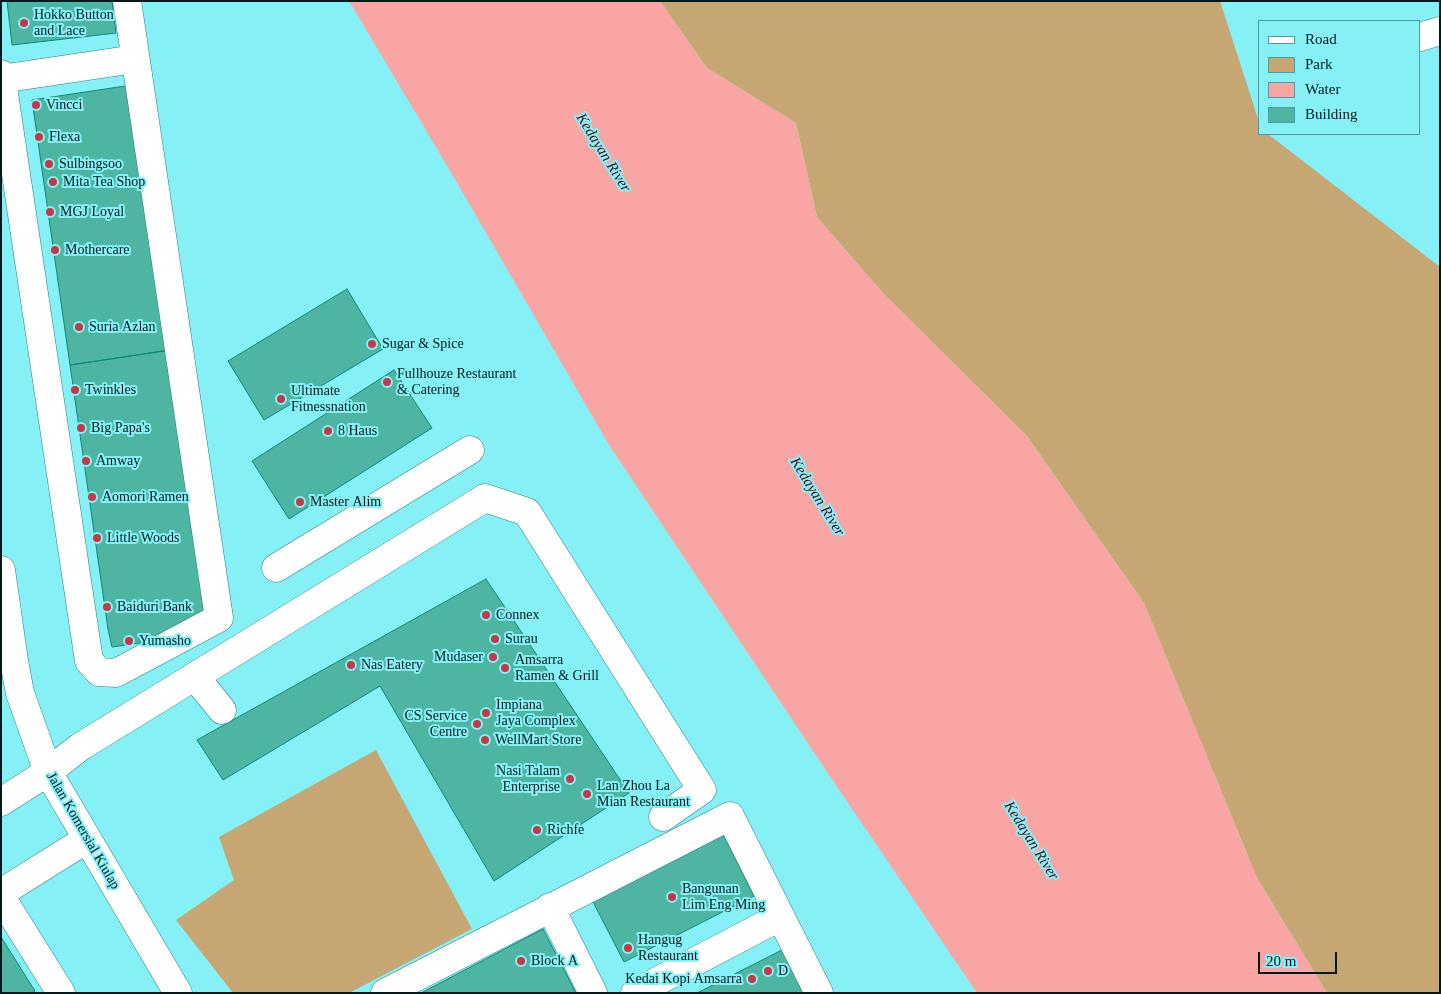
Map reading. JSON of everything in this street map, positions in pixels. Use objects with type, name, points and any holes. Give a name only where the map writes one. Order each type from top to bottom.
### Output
[{"type":"street","points":[[127,1],[219,618],[235,651]]},
{"type":"street","points":[[1421,37],[1440,31]]},
{"type":"street","points":[[136,59],[2,77],[89,661],[99,672],[116,672],[219,618]]},
{"type":"street","points":[[276,568],[470,450]]},
{"type":"street","points":[[1,802],[48,772],[80,747],[486,498],[527,512],[702,790],[663,817]]},
{"type":"street","name":"Jalan Komersial Kiulap","points":[[1,570],[8,661],[48,772],[178,993]]},
{"type":"street","points":[[195,677],[222,710]]},
{"type":"street","points":[[385,993],[730,816],[819,993]]},
{"type":"street","points":[[61,993],[1,895],[87,839]]},
{"type":"street","points":[[550,907],[594,993]]},
{"type":"street","points":[[635,993],[780,917]]},
{"type":"green space","points":[[660,1],[1220,1],[1258,119],[1258,135],[1269,135],[1440,267],[1440,993],[1327,993],[1257,878],[1144,603],[1027,436],[882,292],[817,217],[796,123],[707,68]]},
{"type":"green space","points":[[376,750],[472,929],[349,993],[233,993],[176,920],[234,880],[219,837]]},
{"type":"water","name":"Kedayan River","points":[[349,1],[660,1],[707,68],[796,123],[817,217],[882,292],[1027,436],[1144,603],[1257,878],[1327,993],[977,993],[609,445]]},
{"type":"building","points":[[7,1],[112,1],[116,33],[12,45]]},
{"type":"building","points":[[132,85],[170,350],[70,365],[32,100]]},
{"type":"building","points":[[347,289],[383,349],[264,420],[228,361]]},
{"type":"building","points":[[170,350],[207,615],[160,640],[112,647],[70,365]]},
{"type":"building","points":[[394,370],[432,428],[289,519],[252,461]]},
{"type":"building","name":"Impiana Jaya Complex","points":[[486,579],[629,793],[494,881],[380,686],[223,780],[197,740]]},
{"type":"building","name":"Bangunan Lim Eng Ming","points":[[722,832],[754,896],[624,962],[591,898]]},
{"type":"building","name":"Block A","points":[[543,929],[576,993],[421,993]]},
{"type":"building","points":[[1,937],[35,991],[32,993],[1,993]]},
{"type":"building","name":"D","points":[[784,949],[806,993],[697,993]]},
{"type":"place","name":"Hokko Button and Lace","points":[[24,23]]},
{"type":"place","name":"Vincci","points":[[36,105]]},
{"type":"place","name":"Flexa","points":[[39,137]]},
{"type":"place","name":"Sulbingsoo","points":[[49,164]]},
{"type":"place","name":"Mita Tea Shop","points":[[53,182]]},
{"type":"place","name":"MGJ Loyal","points":[[50,212]]},
{"type":"place","name":"Mothercare","points":[[55,250]]},
{"type":"place","name":"Suria Azlan","points":[[79,327]]},
{"type":"place","name":"Sugar & Spice","points":[[372,344]]},
{"type":"place","name":"Fullhouze Restaurant & Catering","points":[[387,382]]},
{"type":"place","name":"Twinkles","points":[[75,390]]},
{"type":"place","name":"Ultimate Fitnessnation","points":[[281,399]]},
{"type":"place","name":"Big Papa's","points":[[81,428]]},
{"type":"place","name":"8 Haus","points":[[328,431]]},
{"type":"place","name":"Amway","points":[[86,461]]},
{"type":"place","name":"Aomori Ramen","points":[[92,497]]},
{"type":"place","name":"Master Alim","points":[[300,502]]},
{"type":"place","name":"Little Woods","points":[[97,538]]},
{"type":"place","name":"Baiduri Bank","points":[[107,607]]},
{"type":"place","name":"Connex","points":[[486,615]]},
{"type":"place","name":"Surau","points":[[495,639]]},
{"type":"place","name":"Yumasho","points":[[129,641]]},
{"type":"place","name":"Mudaser","points":[[493,657]]},
{"type":"place","name":"Nas Eatery","points":[[351,665]]},
{"type":"place","name":"Amsarra Ramen & Grill","points":[[505,668]]},
{"type":"place","name":"Impiana Jaya Complex","points":[[486,713]]},
{"type":"place","name":"CS Service Centre","points":[[477,724]]},
{"type":"place","name":"WellMart Store","points":[[485,740]]},
{"type":"place","name":"Nasi Talam Enterprise","points":[[570,779]]},
{"type":"place","name":"Lan Zhou La Mian Restaurant","points":[[587,794]]},
{"type":"place","name":"Richfe","points":[[537,830]]},
{"type":"place","name":"Bangunan Lim Eng Ming","points":[[672,897]]},
{"type":"place","name":"Hangug Restaurant","points":[[628,948]]},
{"type":"place","name":"Block A","points":[[521,961]]},
{"type":"place","name":"D","points":[[768,971]]},
{"type":"place","name":"Kedai Kopi Amsarra","points":[[752,979]]}]
